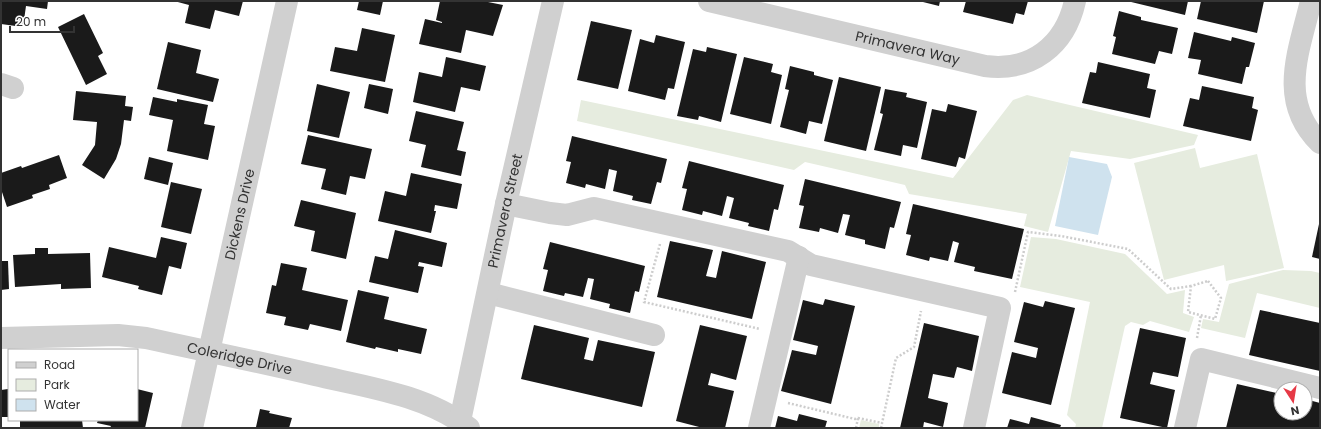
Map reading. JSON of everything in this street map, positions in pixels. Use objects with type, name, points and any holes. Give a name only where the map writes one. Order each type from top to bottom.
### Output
[{"type":"street","name":"Dickens Drive","points":[[192,428],[287,1]]},
{"type":"street","name":"Primavera Street","points":[[465,425],[488,293],[506,204],[553,1]]},
{"type":"street","name":"Primavera Way","points":[[709,1],[985,66],[1000,68],[1026,63],[1052,46],[1062,35],[1075,1]]},
{"type":"street","points":[[1311,1],[1294,68],[1294,85],[1298,112],[1305,125],[1320,143]]},
{"type":"street","points":[[506,204],[567,215],[594,208],[788,251],[811,265],[1000,308],[974,428]]},
{"type":"street","points":[[759,428],[799,258]]},
{"type":"street","points":[[488,293],[654,335]]},
{"type":"street","name":"Coleridge Drive","points":[[1,338],[118,335],[146,338],[378,390],[427,404],[465,425]]},
{"type":"street","points":[[1185,428],[1201,359],[1320,388]]},
{"type":"path","points":[[665,224],[644,302],[767,330]]},
{"type":"path","points":[[1000,308],[1014,297],[1028,232],[1061,236],[1128,249],[1171,289],[1191,286],[1208,281],[1221,298],[1215,319],[1188,312],[1191,286]]},
{"type":"path","points":[[881,428],[896,358],[914,347],[926,291]]},
{"type":"path","points":[[766,397],[855,419],[858,418],[882,424]]},
{"type":"path","points":[[856,428],[858,418]]},
{"type":"green space","points":[[1027,95],[1198,135],[1194,145],[1130,159],[1071,151],[1048,232],[1024,226],[1027,214],[909,194],[905,185],[805,162],[794,170],[577,121],[581,100],[953,178],[1013,100]]},
{"type":"green space","points":[[1195,148],[1200,168],[1257,154],[1284,268],[1226,281],[1224,265],[1164,280],[1134,163]]},
{"type":"green space","points":[[1031,237],[1056,239],[1125,254],[1167,294],[1185,290],[1183,313],[1194,317],[1189,332],[1150,321],[1143,325],[1131,322],[1125,326],[1102,428],[1075,428],[1076,424],[1067,415],[1090,302],[1020,287]]},
{"type":"green space","points":[[1283,270],[1311,271],[1320,273],[1320,308],[1257,293],[1245,338],[1201,328],[1203,319],[1219,322],[1229,284]]},
{"type":"green space","points":[[861,420],[879,424],[879,428],[859,428]]},
{"type":"water","points":[[1069,157],[1107,164],[1112,177],[1098,235],[1055,226]]},
{"type":"building","points":[[1,1],[48,1],[47,9],[26,6],[23,27],[1,24]]},
{"type":"building","points":[[174,1],[243,1],[239,16],[215,10],[210,29],[185,23],[189,5]]},
{"type":"building","points":[[359,1],[383,1],[380,15],[357,10]]},
{"type":"building","points":[[440,1],[483,1],[503,5],[493,36],[466,30],[461,53],[419,44],[425,19],[442,23],[436,20]]},
{"type":"building","points":[[919,1],[940,1],[939,6]]},
{"type":"building","points":[[966,1],[1028,1],[1024,15],[1016,13],[1013,24],[963,12]]},
{"type":"building","points":[[1127,1],[1188,1],[1185,15]]},
{"type":"building","points":[[1201,1],[1264,1],[1257,33],[1197,19]]},
{"type":"building","points":[[1119,11],[1141,17],[1141,20],[1178,28],[1172,54],[1159,51],[1155,64],[1112,54],[1116,37],[1113,36]]},
{"type":"building","points":[[84,14],[103,53],[98,56],[107,74],[86,85],[58,27]]},
{"type":"building","points":[[591,21],[632,30],[618,89],[577,80]]},
{"type":"building","points":[[362,28],[395,35],[385,82],[330,71],[335,47],[357,51]]},
{"type":"building","points":[[1194,32],[1231,41],[1232,37],[1255,43],[1249,67],[1246,67],[1242,84],[1198,74],[1201,60],[1188,58]]},
{"type":"building","points":[[656,35],[685,42],[674,89],[668,88],[665,100],[628,91],[640,39],[654,43]]},
{"type":"building","points":[[168,42],[201,50],[196,73],[219,79],[213,102],[157,89]]},
{"type":"building","points":[[707,47],[737,54],[721,122],[699,116],[698,120],[677,116],[693,49],[706,52]]},
{"type":"building","points":[[446,57],[486,66],[480,91],[461,87],[455,112],[413,102],[419,72],[442,77]]},
{"type":"building","points":[[744,57],[773,64],[771,72],[782,75],[771,124],[730,114]]},
{"type":"building","points":[[1098,62],[1150,74],[1147,88],[1156,90],[1150,118],[1082,103],[1090,72],[1096,73]]},
{"type":"building","points":[[790,66],[814,72],[814,75],[833,80],[822,124],[809,121],[806,134],[780,127],[789,90],[785,89]]},
{"type":"building","points":[[839,77],[881,87],[866,151],[824,141]]},
{"type":"building","points":[[317,84],[350,92],[339,138],[307,131]]},
{"type":"building","points":[[369,84],[393,89],[388,114],[364,108]]},
{"type":"building","points":[[1202,86],[1254,97],[1252,108],[1258,110],[1251,141],[1183,126],[1190,98],[1199,100]]},
{"type":"building","points":[[885,89],[907,93],[906,97],[927,102],[917,148],[903,145],[901,156],[874,150],[883,114],[880,113]]},
{"type":"building","points":[[76,91],[126,96],[125,106],[133,107],[131,121],[124,120],[121,144],[116,159],[104,179],[82,165],[95,145],[97,122],[73,120]]},
{"type":"building","points":[[153,97],[177,102],[177,99],[208,105],[204,124],[215,126],[208,160],[167,151],[173,120],[149,115]]},
{"type":"building","points":[[948,104],[977,111],[965,159],[959,157],[956,167],[921,159],[932,109],[946,112]]},
{"type":"building","points":[[416,111],[464,122],[457,150],[466,152],[461,176],[421,167],[426,145],[409,141]]},
{"type":"building","points":[[308,135],[372,149],[365,179],[350,176],[346,195],[321,189],[326,169],[301,164]]},
{"type":"building","points":[[572,136],[667,159],[661,183],[657,182],[651,204],[632,200],[633,196],[613,191],[617,171],[609,169],[605,189],[586,184],[585,188],[566,183],[571,162],[566,161]]},
{"type":"building","points":[[59,155],[67,178],[49,185],[50,189],[32,195],[33,198],[7,207],[1,189],[1,173],[21,166],[22,168]]},
{"type":"building","points":[[149,157],[173,163],[168,185],[144,179]]},
{"type":"building","points":[[689,161],[784,185],[778,210],[774,209],[769,231],[748,226],[749,223],[729,218],[734,198],[727,196],[722,216],[703,211],[702,215],[682,210],[687,189],[682,188]]},
{"type":"building","points":[[411,173],[462,184],[457,209],[435,205],[434,211],[436,211],[431,233],[378,221],[385,191],[406,196]]},
{"type":"building","points":[[805,179],[901,202],[894,228],[890,227],[885,249],[865,244],[865,240],[845,235],[850,215],[843,214],[838,233],[820,228],[819,232],[799,228],[804,206],[799,205]]},
{"type":"building","points":[[171,182],[202,189],[191,234],[161,227]]},
{"type":"building","points":[[301,200],[356,213],[346,259],[311,251],[315,231],[294,226]]},
{"type":"building","points":[[913,204],[1024,229],[1012,279],[974,271],[975,267],[954,262],[959,243],[953,241],[948,261],[930,257],[929,261],[906,255],[911,235],[906,234]]},
{"type":"building","points":[[1320,224],[1320,259],[1312,257]]},
{"type":"building","points":[[395,230],[447,243],[442,267],[419,262],[418,266],[424,267],[418,293],[369,282],[375,256],[388,259]]},
{"type":"building","points":[[161,237],[187,243],[181,269],[169,266],[162,295],[138,289],[139,286],[102,277],[109,247],[156,258]]},
{"type":"building","points":[[670,241],[713,250],[706,276],[716,278],[722,251],[766,262],[752,319],[657,297]]},
{"type":"building","points":[[550,242],[645,266],[639,292],[635,291],[630,313],[609,308],[610,304],[590,299],[594,279],[588,278],[583,297],[565,293],[564,296],[543,291],[548,270],[543,269]]},
{"type":"building","points":[[35,248],[48,248],[48,254],[90,253],[91,288],[61,289],[61,284],[15,287],[13,255],[35,254]]},
{"type":"building","points":[[1,261],[8,261],[9,289],[1,290]]},
{"type":"building","points":[[281,263],[307,268],[302,290],[348,300],[341,331],[310,324],[308,330],[284,325],[286,317],[266,313],[272,285],[276,286]]},
{"type":"building","points":[[358,290],[389,297],[384,319],[427,329],[421,354],[398,349],[398,352],[376,347],[375,349],[346,342]]},
{"type":"building","points":[[825,299],[855,306],[831,404],[781,391],[792,350],[816,355],[818,346],[793,340],[803,300],[823,305]]},
{"type":"building","points":[[1045,301],[1075,308],[1051,405],[1002,393],[1012,352],[1036,358],[1038,348],[1014,342],[1024,302],[1043,307]]},
{"type":"building","points":[[1260,310],[1320,323],[1320,371],[1249,355]]},
{"type":"building","points":[[924,323],[979,336],[972,371],[957,367],[954,378],[933,374],[928,398],[948,403],[943,427],[924,422],[923,428],[900,428]]},
{"type":"building","points":[[534,325],[589,338],[584,359],[593,361],[598,340],[655,352],[642,407],[521,379]]},
{"type":"building","points":[[700,325],[747,336],[736,380],[711,373],[708,385],[734,391],[725,428],[703,428],[676,421]]},
{"type":"building","points":[[1140,328],[1186,338],[1178,377],[1153,372],[1150,384],[1175,390],[1167,428],[1120,418]]},
{"type":"building","points":[[1237,384],[1273,392],[1273,421],[1313,421],[1313,401],[1320,403],[1320,428],[1226,428]]},
{"type":"building","points":[[8,389],[8,417],[1,417],[1,390]]},
{"type":"building","points":[[138,389],[153,393],[145,428],[110,428],[111,426],[97,423],[98,421],[138,421]]},
{"type":"building","points":[[260,409],[270,411],[269,413],[292,418],[289,428],[256,427]]},
{"type":"building","points":[[799,414],[827,421],[825,428],[775,428],[778,416],[797,421]]},
{"type":"building","points":[[1031,417],[1061,425],[1060,428],[1007,428],[1010,419],[1029,424]]},
{"type":"building","points":[[20,421],[82,421],[83,428],[20,428]]}]
